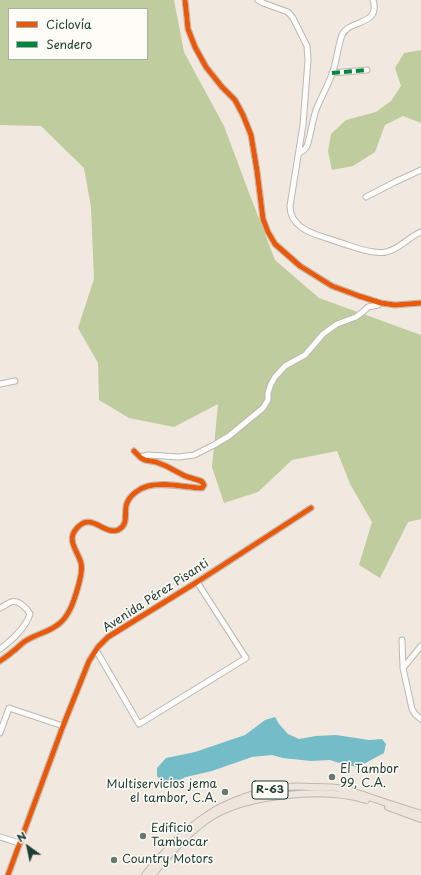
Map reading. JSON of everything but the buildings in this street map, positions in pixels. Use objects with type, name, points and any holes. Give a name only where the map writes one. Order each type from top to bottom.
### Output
[{"type":"main road","name":"R-63","points":[[152,875],[206,815],[233,802],[265,792],[285,788],[324,787],[342,789],[421,814]]},
{"type":"main road","name":"R-63","points":[[144,875],[164,851],[194,827],[220,812],[241,804],[285,795],[337,794],[362,799],[421,819]]},
{"type":"street","points":[[185,0],[188,29],[195,47],[206,67],[235,100],[251,135],[263,219],[275,244],[300,266],[332,286],[381,303],[396,305],[421,303]]},
{"type":"street","points":[[258,0],[288,12],[307,46],[307,88],[290,213],[294,220],[308,232],[373,252],[386,252],[397,248],[421,232]]},
{"type":"street","points":[[299,153],[307,146],[316,110],[332,73],[342,34],[348,28],[372,15],[375,9],[373,0]]},
{"type":"street","points":[[332,73],[367,70]]},
{"type":"street","points":[[366,197],[421,170]]},
{"type":"street","points":[[140,457],[148,455],[179,457],[194,455],[229,436],[263,408],[268,400],[268,393],[271,384],[285,366],[305,355],[324,334],[337,324],[356,317],[364,312],[368,307],[381,303]]},
{"type":"street","points":[[0,384],[15,381]]},
{"type":"street","points":[[0,661],[26,641],[57,626],[68,614],[75,597],[82,571],[81,562],[72,539],[74,532],[81,525],[89,522],[109,530],[118,530],[126,520],[126,504],[137,491],[147,486],[168,484],[202,488],[204,486],[200,481],[185,476],[166,466],[145,460],[134,451]]},
{"type":"street","name":"Avenida Pérez Pisanti","points":[[8,875],[88,661],[98,647],[108,637],[197,582],[311,508]]},
{"type":"street","points":[[96,650],[139,724],[246,658],[197,582]]},
{"type":"street","points":[[0,608],[12,601],[18,601],[28,610],[30,614],[20,631],[0,649]]},
{"type":"street","points":[[402,640],[402,668],[412,709],[415,714],[421,718]]},
{"type":"street","points":[[402,668],[421,646]]},
{"type":"street","points":[[0,733],[9,708],[63,726]]},
{"type":"street","points":[[0,837],[19,843]]},
{"type":"green space","points":[[0,0],[174,0],[184,52],[224,126],[275,260],[319,298],[421,335],[421,519],[408,522],[380,578],[359,565],[372,522],[350,484],[337,451],[292,460],[258,492],[224,503],[212,467],[218,404],[174,427],[129,418],[99,400],[98,363],[78,328],[94,279],[91,207],[84,168],[41,126],[0,125]]},
{"type":"green space","points":[[421,50],[421,123],[403,116],[385,125],[375,152],[353,166],[332,170],[328,151],[331,134],[346,120],[376,112],[391,101],[401,86],[395,68],[404,53]]},
{"type":"water","points":[[275,717],[288,734],[299,739],[336,735],[369,740],[382,739],[386,744],[384,753],[358,767],[330,760],[311,761],[283,758],[272,755],[252,757],[212,771],[186,777],[173,783],[162,782],[157,776],[157,768],[166,758],[195,752],[245,735],[265,720]]},
{"type":"marked path","points":[[332,73],[367,70]]},
{"type":"cycle path","points":[[185,0],[188,29],[195,47],[206,67],[235,100],[251,135],[263,219],[275,244],[300,266],[332,286],[381,303],[395,305],[421,303]]},
{"type":"cycle path","points":[[0,661],[22,643],[50,630],[61,623],[68,614],[80,581],[82,566],[72,540],[74,532],[80,525],[86,522],[91,522],[112,531],[118,530],[124,525],[128,500],[139,490],[145,487],[161,484],[202,488],[204,485],[201,481],[185,476],[166,466],[145,460],[134,451]]},
{"type":"cycle path","points":[[8,875],[63,726],[89,661],[98,647],[108,637],[197,582],[311,508]]},
{"type":"place","name":"El Tambor 99, C.A.","points":[[332,777]]},
{"type":"place","name":"Multiservicios jema el tambor, C.A.","points":[[225,792]]},
{"type":"place","name":"Edificio Tambocar","points":[[143,836]]},
{"type":"place","name":"Country Motors","points":[[114,860]]}]
